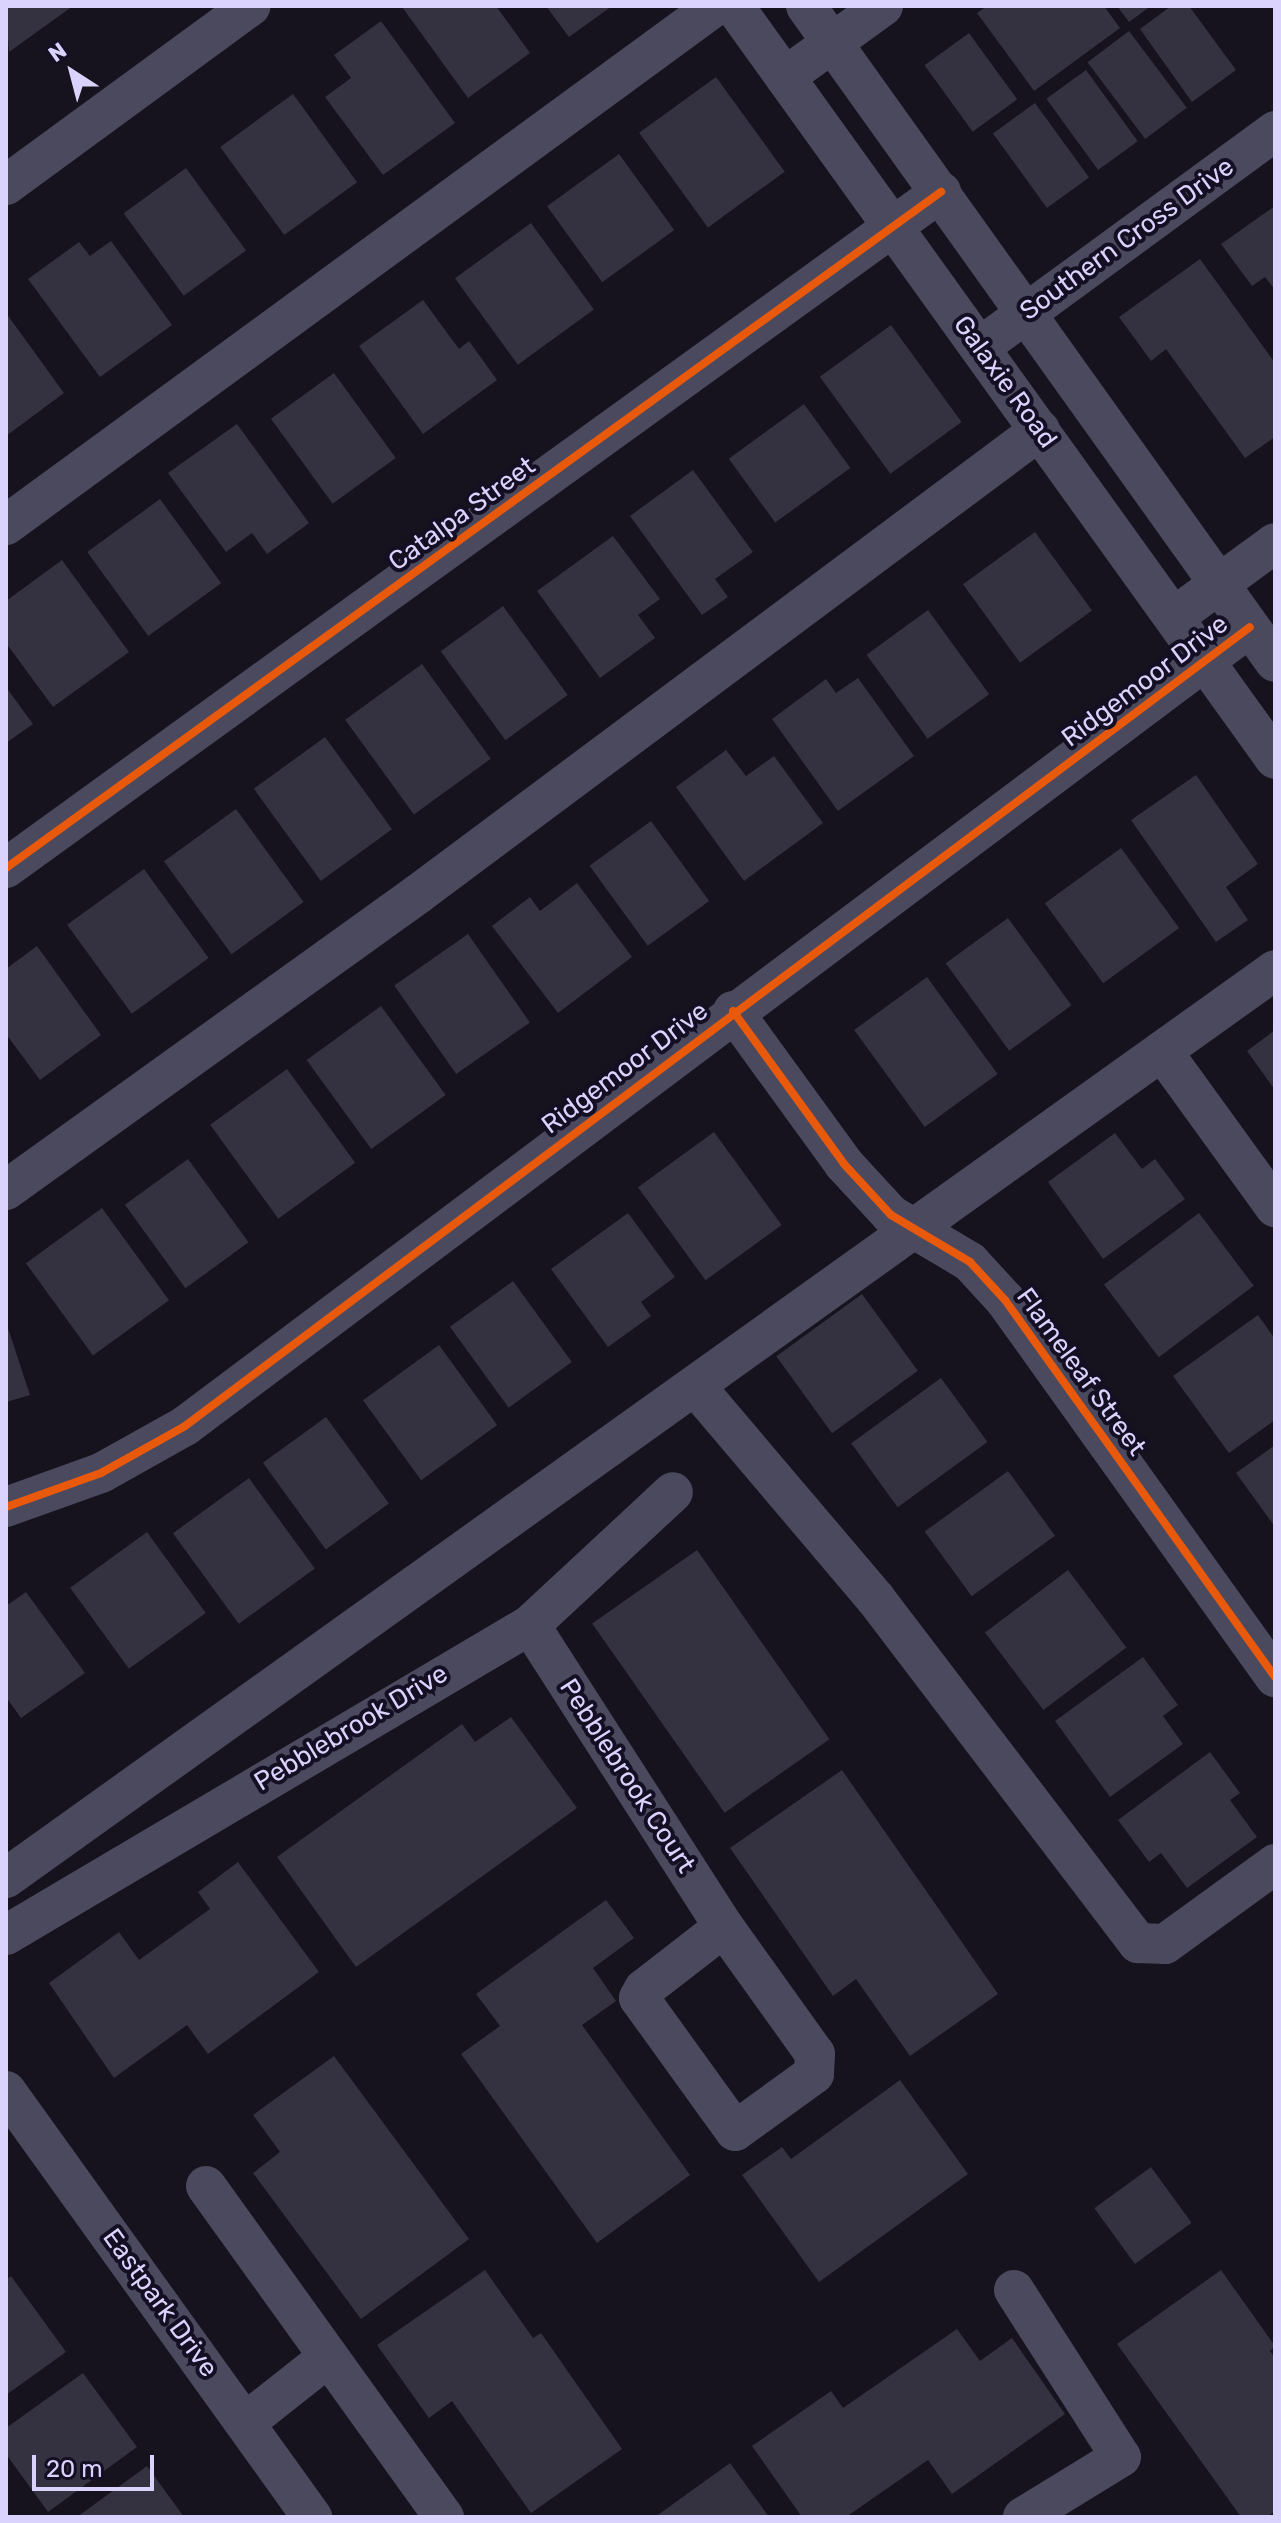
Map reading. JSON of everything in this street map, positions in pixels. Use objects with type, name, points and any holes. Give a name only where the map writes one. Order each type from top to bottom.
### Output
[{"type":"street","points":[[6,185],[251,6]]},
{"type":"street","points":[[6,525],[715,6]]},
{"type":"street","name":"Galaxie Road","points":[[734,6],[1275,759]]},
{"type":"street","points":[[806,6],[1028,311],[1275,662]]},
{"type":"street","points":[[785,77],[883,6]]},
{"type":"street","name":"Southern Cross Drive","points":[[980,347],[1275,131]]},
{"type":"street","name":"Catalpa Street","points":[[6,868],[941,192]]},
{"type":"street","points":[[6,1190],[418,894],[1040,430]]},
{"type":"street","points":[[1174,617],[1275,543]]},
{"type":"street","name":"Ridgemoor Drive","points":[[6,1507],[101,1473],[185,1426],[733,1011],[1250,627]]},
{"type":"street","points":[[6,1878],[1275,970]]},
{"type":"street","name":"Flameleaf Street","points":[[733,1011],[844,1164],[891,1215],[970,1262],[1005,1300],[1275,1677]]},
{"type":"street","points":[[1162,1051],[1275,1207]]},
{"type":"street","points":[[696,1387],[875,1598],[1138,1943],[1165,1944],[1275,1864]]},
{"type":"street","name":"Pebblebrook Drive","points":[[6,1935],[530,1625],[673,1492]]},
{"type":"street","name":"Pebblebrook Court","points":[[530,1625],[724,1927],[815,2054],[818,2066],[735,2131],[728,2128],[639,1998],[644,1989],[724,1927]]},
{"type":"street","name":"Eastpark Drive","points":[[6,2091],[312,2517]]},
{"type":"street","points":[[206,2186],[444,2517]]},
{"type":"street","points":[[1014,2290],[1121,2457],[1023,2517]]},
{"type":"street","points":[[246,2422],[327,2358]]},
{"type":"building","points":[[6,6],[73,6],[9,52]]},
{"type":"building","points":[[496,6],[530,53],[468,98],[402,7]]},
{"type":"building","points":[[546,6],[612,6],[569,37]]},
{"type":"building","points":[[987,6],[1104,6],[1120,28],[1034,91],[977,13]]},
{"type":"building","points":[[1117,6],[1151,6],[1129,22]]},
{"type":"building","points":[[1171,6],[1189,6],[1236,70],[1192,102],[1140,29]]},
{"type":"building","points":[[381,21],[455,123],[383,175],[325,97],[351,78],[334,55]]},
{"type":"building","points":[[1129,31],[1187,108],[1145,139],[1087,62]]},
{"type":"building","points":[[969,33],[1017,99],[973,132],[925,65]]},
{"type":"building","points":[[1086,70],[1138,141],[1098,170],[1046,99]]},
{"type":"building","points":[[716,77],[785,172],[708,227],[639,133]]},
{"type":"building","points":[[293,94],[357,182],[284,235],[220,147]]},
{"type":"building","points":[[1035,103],[1089,177],[1047,208],[993,134]]},
{"type":"building","points":[[619,154],[674,230],[602,282],[547,206]]},
{"type":"building","points":[[186,168],[246,251],[184,296],[124,213]]},
{"type":"building","points":[[1275,206],[1275,290],[1265,277],[1252,286],[1221,244]]},
{"type":"building","points":[[531,223],[594,310],[518,365],[455,278]]},
{"type":"building","points":[[111,241],[172,325],[100,377],[28,279],[79,242],[90,256]]},
{"type":"building","points":[[1200,259],[1275,363],[1275,437],[1245,458],[1166,349],[1151,361],[1119,317]]},
{"type":"building","points":[[423,300],[459,349],[469,341],[497,380],[423,434],[359,346]]},
{"type":"building","points":[[6,313],[64,393],[6,436]]},
{"type":"building","points":[[891,325],[962,422],[890,474],[820,377]]},
{"type":"building","points":[[334,373],[396,458],[333,504],[271,419]]},
{"type":"building","points":[[804,404],[850,468],[775,523],[729,459]]},
{"type":"building","points":[[237,424],[309,523],[267,554],[252,533],[226,552],[168,473]]},
{"type":"building","points":[[693,470],[753,552],[715,579],[728,597],[702,615],[630,516]]},
{"type":"building","points":[[160,499],[221,583],[148,636],[87,552]]},
{"type":"building","points":[[1035,532],[1092,610],[1020,663],[963,584]]},
{"type":"building","points":[[613,536],[660,599],[638,615],[655,638],[600,678],[537,591]]},
{"type":"building","points":[[62,560],[129,652],[53,707],[6,643],[6,601]]},
{"type":"building","points":[[503,606],[568,695],[505,740],[441,651]]},
{"type":"building","points":[[928,610],[989,694],[928,739],[867,655]]},
{"type":"building","points":[[422,664],[491,759],[414,814],[345,720]]},
{"type":"building","points":[[858,678],[914,756],[838,811],[772,719],[826,679],[836,693]]},
{"type":"building","points":[[6,687],[33,724],[6,743]]},
{"type":"building","points":[[325,737],[392,829],[321,881],[254,789]]},
{"type":"building","points":[[726,750],[746,776],[774,756],[823,823],[744,881],[676,787]]},
{"type":"building","points":[[1196,775],[1258,864],[1226,887],[1248,920],[1216,942],[1131,820]]},
{"type":"building","points":[[236,809],[304,902],[232,954],[164,861]]},
{"type":"building","points":[[651,821],[709,901],[648,946],[590,866]]},
{"type":"building","points":[[1121,848],[1179,928],[1103,983],[1045,903]]},
{"type":"building","points":[[144,869],[209,958],[132,1014],[67,925]]},
{"type":"building","points":[[577,883],[632,957],[558,1013],[492,926],[530,897],[540,911]]},
{"type":"building","points":[[1008,918],[1071,1005],[1009,1051],[946,963]]},
{"type":"building","points":[[468,934],[530,1022],[456,1074],[394,986]]},
{"type":"building","points":[[37,946],[101,1035],[40,1080],[6,1034],[6,969]]},
{"type":"building","points":[[927,977],[998,1074],[925,1127],[854,1030]]},
{"type":"building","points":[[381,1006],[446,1095],[371,1149],[307,1060]]},
{"type":"building","points":[[1275,1030],[1275,1090],[1247,1051]]},
{"type":"building","points":[[287,1069],[355,1163],[278,1219],[210,1125]]},
{"type":"building","points":[[714,1132],[782,1225],[706,1280],[638,1187]]},
{"type":"building","points":[[1115,1133],[1142,1169],[1155,1159],[1185,1199],[1103,1259],[1048,1182]]},
{"type":"building","points":[[188,1159],[249,1242],[185,1288],[125,1205]]},
{"type":"building","points":[[102,1208],[169,1300],[93,1355],[26,1263]]},
{"type":"building","points":[[628,1213],[675,1277],[641,1302],[651,1316],[608,1347],[551,1269]]},
{"type":"building","points":[[1199,1213],[1254,1286],[1159,1357],[1104,1285]]},
{"type":"building","points":[[513,1281],[572,1362],[509,1408],[450,1327]]},
{"type":"building","points":[[862,1294],[918,1371],[832,1433],[776,1356]]},
{"type":"building","points":[[1258,1315],[1275,1339],[1275,1420],[1229,1453],[1173,1376]]},
{"type":"building","points":[[6,1322],[30,1395],[6,1402]]},
{"type":"building","points":[[439,1345],[497,1425],[421,1480],[363,1400]]},
{"type":"building","points":[[941,1378],[987,1442],[898,1507],[851,1443]]},
{"type":"building","points":[[326,1417],[389,1504],[326,1549],[263,1463]]},
{"type":"building","points":[[1275,1445],[1275,1527],[1236,1473]]},
{"type":"building","points":[[1008,1471],[1055,1536],[972,1596],[925,1532]]},
{"type":"building","points":[[249,1478],[315,1569],[239,1624],[173,1533]]},
{"type":"building","points":[[147,1532],[206,1613],[129,1669],[70,1588]]},
{"type":"building","points":[[697,1550],[829,1739],[725,1813],[592,1623]]},
{"type":"building","points":[[1068,1570],[1126,1647],[1043,1710],[985,1633]]},
{"type":"building","points":[[26,1592],[85,1673],[21,1718],[6,1697],[6,1606]]},
{"type":"building","points":[[1143,1657],[1178,1705],[1163,1716],[1183,1744],[1110,1797],[1055,1721]]},
{"type":"building","points":[[511,1717],[577,1808],[356,1967],[277,1857],[462,1724],[475,1742]]},
{"type":"building","points":[[1210,1752],[1240,1793],[1230,1800],[1257,1837],[1187,1888],[1161,1853],[1149,1862],[1118,1820]]},
{"type":"building","points":[[842,1770],[998,1994],[910,2056],[856,1979],[833,1996],[730,1848]]},
{"type":"building","points":[[238,1862],[319,1972],[208,2054],[187,2025],[114,2078],[49,1983],[119,1932],[139,1960],[210,1909],[198,1892]]},
{"type":"building","points":[[606,1900],[634,1938],[593,1968],[616,2001],[582,2025],[690,2175],[597,2243],[461,2054],[500,2026],[476,1994]]},
{"type":"building","points":[[334,2056],[469,2239],[361,2319],[253,2173],[280,2152],[253,2115]]},
{"type":"building","points":[[900,2080],[968,2174],[819,2282],[742,2175],[782,2147],[791,2159]]},
{"type":"building","points":[[1151,2167],[1192,2223],[1135,2264],[1094,2208]]},
{"type":"building","points":[[485,2270],[533,2338],[541,2333],[622,2449],[531,2513],[452,2401],[429,2418],[377,2345]]},
{"type":"building","points":[[1221,2270],[1275,2346],[1270,2351],[1275,2358],[1275,2511],[1267,2517],[1241,2517],[1117,2344]]},
{"type":"building","points":[[11,2276],[66,2352],[6,2395],[6,2280]]},
{"type":"building","points":[[957,2329],[980,2361],[1012,2338],[1065,2414],[952,2494],[928,2460],[846,2517],[802,2517],[752,2446],[831,2391],[843,2408]]},
{"type":"building","points":[[83,2373],[137,2447],[48,2512],[6,2454],[6,2428]]},
{"type":"building","points":[[730,2463],[769,2517],[655,2517]]},
{"type":"building","points":[[147,2466],[184,2517],[77,2517]]},
{"type":"cycle path","points":[[6,868],[941,192]]},
{"type":"cycle path","points":[[6,1507],[101,1473],[185,1426],[1250,627]]},
{"type":"cycle path","points":[[733,1011],[844,1164],[891,1215],[970,1262],[1005,1300],[1275,1677]]}]
